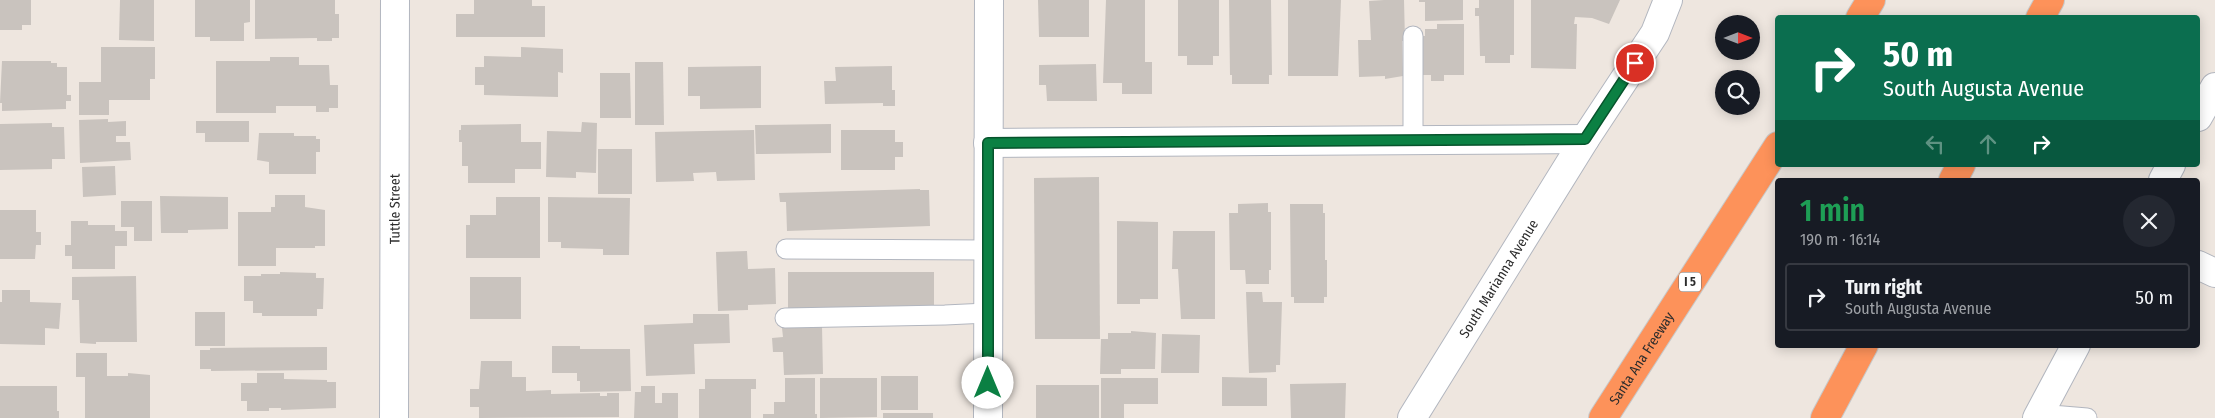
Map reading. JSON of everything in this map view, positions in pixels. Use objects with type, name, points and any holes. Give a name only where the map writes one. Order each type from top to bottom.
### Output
[{"type":"highway","points":[[1862,15],[1871,0]]},
{"type":"highway","points":[[2042,15],[2050,0]]},
{"type":"highway","name":"Santa Ana Freeway","points":[[1603,418],[1775,151]]},
{"type":"highway","points":[[1824,418],[1862,348]]},
{"type":"street","name":"Tuttle Street","points":[[394,418],[395,0]]},
{"type":"street","points":[[988,418],[989,0]]},
{"type":"street","name":"South Marianna Avenue","points":[[1412,418],[1585,139],[1655,33],[1668,0]]},
{"type":"street","points":[[2200,113],[2215,87]]},
{"type":"street","points":[[988,143],[1585,139]]},
{"type":"street","points":[[2200,266],[2215,273]]},
{"type":"street","points":[[2038,416],[2074,348]]},
{"type":"lane","points":[[1413,36],[1413,141]]},
{"type":"lane","points":[[786,249],[987,250]]},
{"type":"lane","points":[[785,318],[987,313]]},
{"type":"lane","points":[[2038,416],[2087,418]]},
{"type":"building","points":[[0,0],[31,0],[31,25],[22,25],[22,30],[0,30]]},
{"type":"building","points":[[120,0],[154,0],[154,41],[119,40]]},
{"type":"building","points":[[195,0],[250,0],[250,22],[244,23],[244,41],[210,41],[210,37],[195,37]]},
{"type":"building","points":[[255,0],[335,0],[335,14],[339,14],[339,38],[332,38],[332,41],[317,41],[317,38],[255,39]]},
{"type":"building","points":[[474,0],[532,0],[532,6],[545,6],[545,37],[456,37],[456,14],[474,14]]},
{"type":"building","points":[[1038,0],[1089,0],[1089,37],[1039,37]]},
{"type":"building","points":[[1106,0],[1145,0],[1145,62],[1152,62],[1152,94],[1122,94],[1122,83],[1103,83]]},
{"type":"building","points":[[1178,0],[1219,0],[1219,56],[1213,56],[1213,65],[1187,65],[1187,56],[1178,56]]},
{"type":"building","points":[[1229,0],[1271,0],[1272,75],[1269,75],[1269,84],[1232,84],[1232,75],[1230,75]]},
{"type":"building","points":[[1288,0],[1341,0],[1338,76],[1288,76]]},
{"type":"building","points":[[1404,0],[1405,41],[1402,41],[1403,76],[1385,79],[1385,76],[1359,77],[1358,40],[1371,40],[1369,1]]},
{"type":"building","points":[[1419,0],[1463,0],[1463,20],[1425,21],[1425,2],[1419,2]]},
{"type":"building","points":[[1479,0],[1514,0],[1514,55],[1510,55],[1510,63],[1485,63],[1485,56],[1480,56],[1479,16],[1475,16],[1475,8],[1479,8]]},
{"type":"building","points":[[1531,0],[1620,0],[1609,24],[1592,18],[1575,17],[1574,24],[1577,24],[1576,69],[1531,68]]},
{"type":"building","points":[[1437,24],[1464,24],[1464,75],[1444,75],[1444,81],[1431,81],[1431,75],[1419,75],[1418,36],[1425,36],[1425,29],[1437,29]]},
{"type":"building","points":[[101,47],[155,47],[155,79],[150,79],[150,100],[109,100],[109,115],[79,115],[79,82],[101,82]]},
{"type":"building","points":[[521,47],[563,49],[563,73],[558,72],[558,97],[484,95],[484,85],[475,85],[475,67],[484,67],[484,56],[521,57]]},
{"type":"building","points":[[270,57],[299,57],[299,65],[329,65],[330,85],[338,85],[338,108],[329,108],[329,112],[316,112],[316,106],[276,106],[276,113],[216,113],[216,61],[270,61]]},
{"type":"building","points":[[2,61],[51,61],[51,63],[57,63],[57,67],[67,67],[67,95],[71,95],[71,101],[66,101],[66,109],[2,111],[2,103],[0,103]]},
{"type":"building","points":[[635,62],[663,62],[664,125],[635,125]]},
{"type":"building","points":[[1096,64],[1097,101],[1047,101],[1046,85],[1039,85],[1039,65]]},
{"type":"building","points":[[761,66],[761,108],[700,109],[700,96],[688,96],[688,67]]},
{"type":"building","points":[[892,66],[892,90],[895,90],[895,106],[883,106],[883,103],[825,104],[824,81],[836,81],[835,67]]},
{"type":"building","points":[[600,73],[630,73],[631,118],[600,118]]},
{"type":"building","points":[[108,119],[108,122],[126,121],[126,136],[116,136],[116,142],[130,142],[131,160],[80,163],[79,120]]},
{"type":"building","points":[[196,121],[249,121],[249,142],[205,142],[205,133],[196,133]]},
{"type":"building","points":[[582,122],[597,123],[596,173],[576,172],[576,178],[546,177],[547,131],[581,132]]},
{"type":"building","points":[[52,123],[52,127],[64,127],[65,159],[52,159],[52,169],[0,170],[0,124]]},
{"type":"building","points":[[521,124],[521,142],[541,142],[541,169],[515,169],[515,183],[468,183],[468,166],[462,166],[462,142],[459,142],[461,125]]},
{"type":"building","points":[[831,124],[831,153],[756,154],[755,125]]},
{"type":"building","points":[[754,130],[755,180],[717,181],[716,172],[693,173],[694,181],[656,182],[655,132]]},
{"type":"building","points":[[841,130],[895,130],[895,142],[903,142],[903,157],[895,157],[895,170],[841,170]]},
{"type":"building","points":[[259,133],[294,133],[294,136],[316,136],[316,139],[320,139],[320,152],[316,152],[316,174],[269,174],[269,162],[257,160]]},
{"type":"building","points":[[598,149],[632,149],[632,194],[598,194]]},
{"type":"building","points":[[115,166],[116,195],[83,197],[82,167]]},
{"type":"building","points":[[1099,177],[1100,339],[1035,339],[1034,178]]},
{"type":"building","points":[[929,190],[930,226],[787,231],[786,202],[780,202],[779,193]]},
{"type":"building","points":[[275,195],[305,195],[305,207],[325,210],[325,246],[315,246],[315,248],[276,248],[276,266],[238,266],[238,212],[271,212],[271,207],[275,207]]},
{"type":"building","points":[[160,196],[228,197],[228,229],[188,230],[188,233],[161,233]]},
{"type":"building","points":[[496,197],[540,197],[540,258],[466,258],[466,225],[470,225],[470,215],[496,215]]},
{"type":"building","points":[[548,197],[630,198],[629,255],[603,255],[603,249],[561,248],[561,242],[548,242]]},
{"type":"building","points":[[121,201],[152,201],[152,241],[134,241],[134,227],[121,227]]},
{"type":"building","points":[[1268,203],[1268,212],[1271,212],[1271,270],[1269,270],[1269,284],[1246,284],[1245,270],[1230,270],[1229,213],[1238,213],[1238,204]]},
{"type":"building","points":[[1290,204],[1323,204],[1323,213],[1325,213],[1325,260],[1327,260],[1327,297],[1324,297],[1324,303],[1294,303],[1294,297],[1291,297]]},
{"type":"building","points":[[0,210],[36,210],[36,232],[41,232],[41,245],[36,245],[35,259],[0,259]]},
{"type":"building","points":[[71,221],[88,221],[88,225],[115,225],[115,231],[127,231],[127,246],[115,246],[115,269],[72,269],[72,256],[65,256],[65,245],[71,245]]},
{"type":"building","points":[[1117,221],[1158,222],[1158,299],[1140,299],[1140,304],[1117,304]]},
{"type":"building","points":[[1173,231],[1215,231],[1215,319],[1181,319],[1178,269],[1172,269]]},
{"type":"building","points":[[747,251],[748,269],[775,268],[776,304],[748,305],[748,310],[718,311],[716,252]]},
{"type":"building","points":[[280,272],[316,273],[316,278],[324,278],[323,309],[317,309],[317,316],[262,316],[262,313],[253,313],[253,301],[244,301],[244,276],[280,274]]},
{"type":"building","points":[[788,272],[934,272],[934,310],[788,310]]},
{"type":"building","points":[[136,276],[137,342],[80,343],[79,300],[72,300],[72,277]]},
{"type":"building","points":[[470,277],[521,277],[521,319],[470,319]]},
{"type":"building","points":[[2,290],[30,290],[30,302],[61,303],[59,329],[45,328],[45,345],[0,344],[0,302],[2,302]]},
{"type":"building","points":[[1246,292],[1262,292],[1263,302],[1282,302],[1280,365],[1276,365],[1276,372],[1249,373]]},
{"type":"building","points":[[195,312],[225,312],[225,346],[195,346]]},
{"type":"building","points":[[693,314],[729,314],[730,343],[694,344],[695,374],[646,376],[644,325],[693,323]]},
{"type":"building","points":[[822,326],[823,374],[784,375],[783,352],[773,352],[772,338],[783,337],[782,328]]},
{"type":"building","points":[[1131,331],[1156,333],[1155,369],[1121,369],[1121,374],[1100,374],[1101,339],[1108,339],[1108,333],[1131,333]]},
{"type":"building","points":[[1162,334],[1200,335],[1199,373],[1161,373]]},
{"type":"building","points":[[552,346],[580,346],[580,349],[630,349],[631,391],[580,392],[580,381],[577,381],[577,373],[552,373]]},
{"type":"building","points":[[327,347],[327,370],[211,371],[211,369],[200,369],[200,350],[210,350],[210,348]]},
{"type":"building","points":[[76,353],[107,353],[107,376],[128,376],[128,373],[150,375],[150,418],[85,418],[85,377],[76,377]]},
{"type":"building","points":[[481,361],[512,361],[512,377],[526,377],[526,391],[551,390],[551,394],[600,393],[600,396],[607,396],[607,393],[619,393],[619,417],[479,418],[479,407],[470,407],[470,389],[479,389]]},
{"type":"building","points":[[257,373],[284,373],[284,379],[336,382],[336,408],[281,410],[281,408],[269,408],[269,411],[247,411],[247,401],[241,401],[241,383],[257,383]]},
{"type":"building","points":[[881,376],[918,376],[918,410],[881,410]]},
{"type":"building","points":[[1222,377],[1267,378],[1267,406],[1222,406]]},
{"type":"building","points":[[785,378],[815,378],[815,414],[817,414],[817,418],[763,418],[763,414],[774,414],[774,402],[785,402]]},
{"type":"building","points":[[820,378],[877,378],[877,417],[820,418]]},
{"type":"building","points":[[1101,378],[1158,378],[1158,404],[1124,404],[1124,418],[1101,418]]},
{"type":"building","points":[[705,379],[756,379],[756,389],[751,389],[751,418],[699,418],[699,389],[705,389]]},
{"type":"building","points":[[1346,383],[1345,418],[1291,418],[1290,384]]},
{"type":"building","points":[[1036,385],[1099,385],[1099,418],[1036,418]]},
{"type":"building","points":[[0,386],[57,386],[57,411],[59,411],[59,418],[0,418]]},
{"type":"building","points":[[641,386],[655,386],[655,403],[662,403],[662,393],[678,393],[678,418],[634,418],[635,392],[641,392]]},
{"type":"building","points":[[883,413],[933,413],[933,418],[883,418]]},
{"type":"route","points":[[988,383],[988,143],[1585,139],[1635,63]]}]
